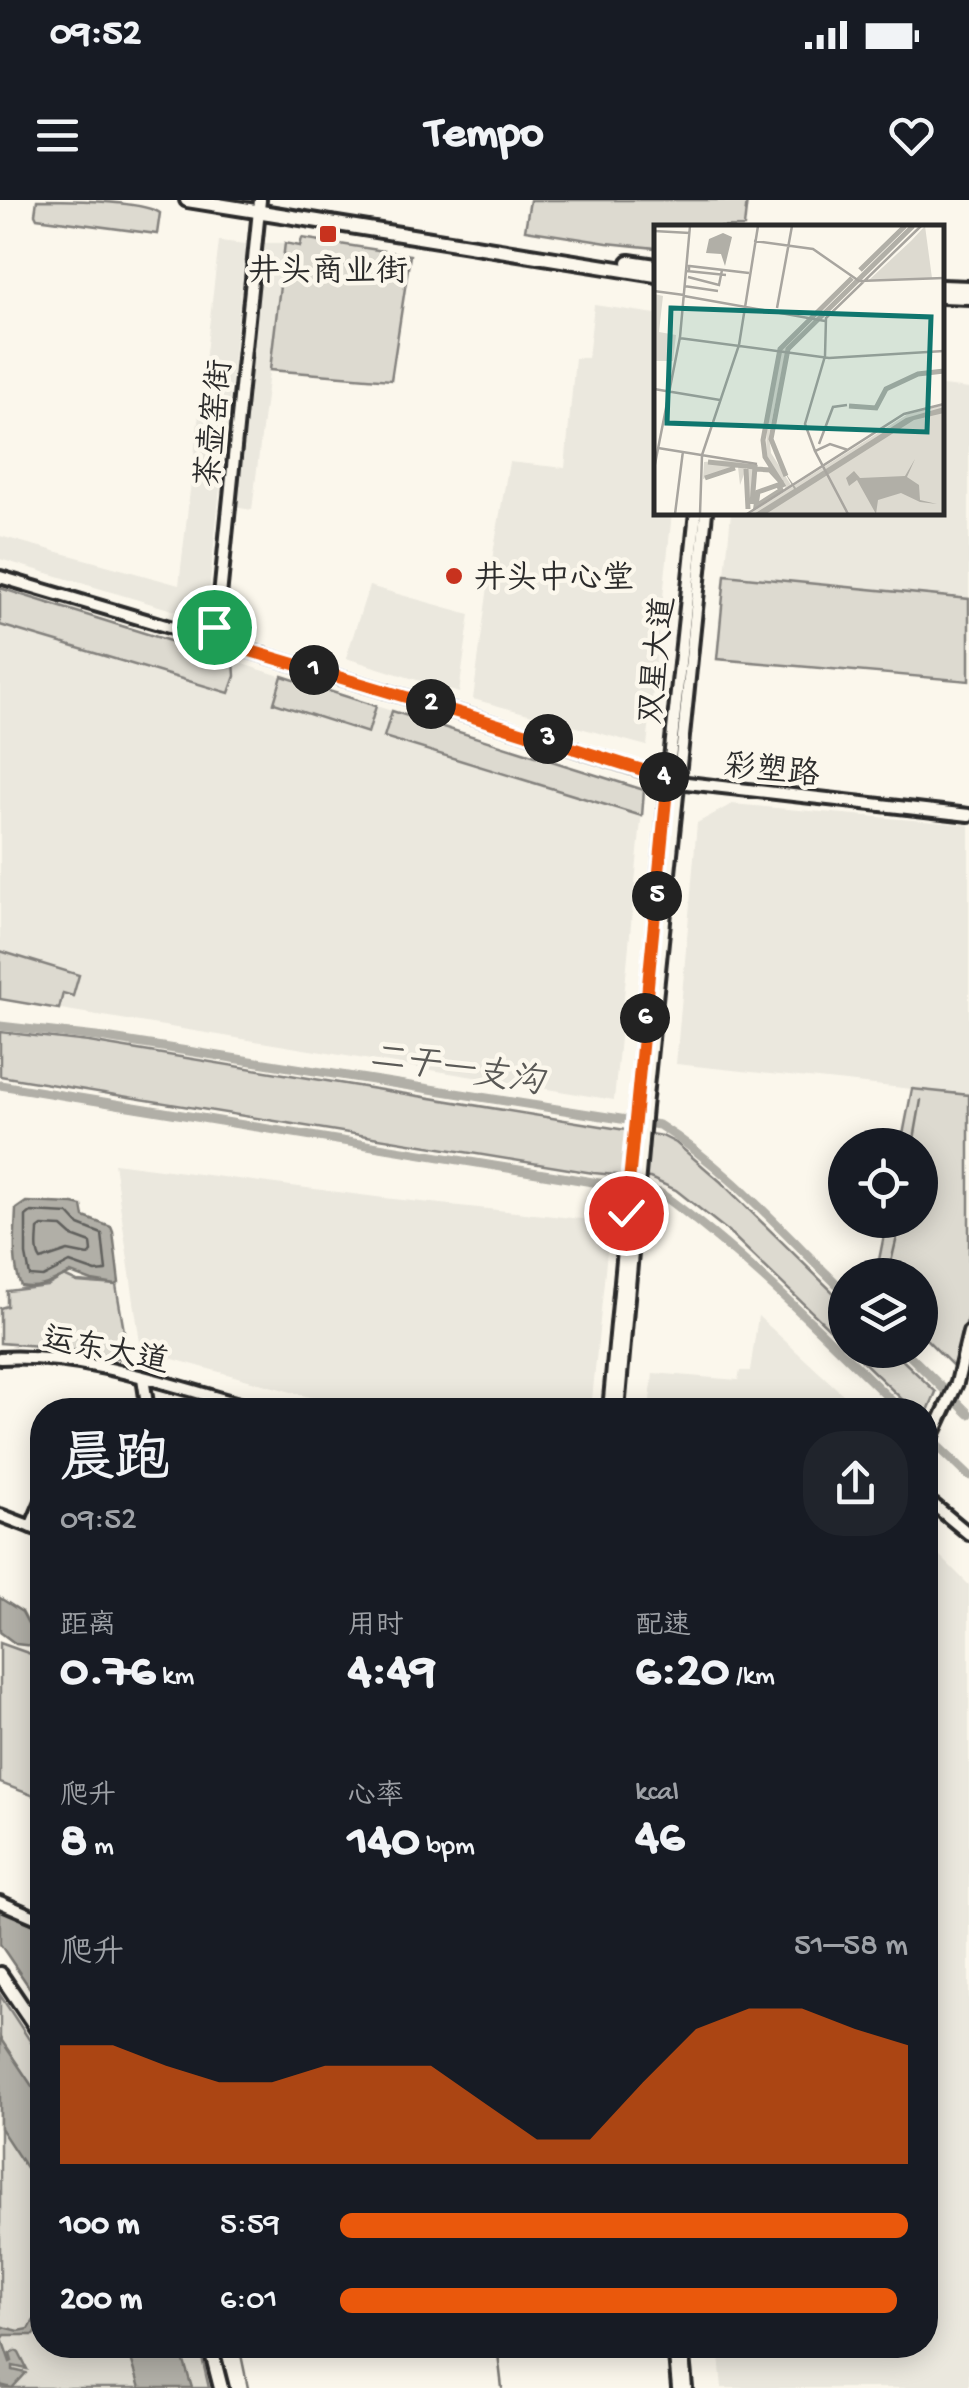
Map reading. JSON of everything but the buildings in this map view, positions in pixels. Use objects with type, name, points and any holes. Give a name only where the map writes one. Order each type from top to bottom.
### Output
[{"type":"main road","points":[[187,200],[259,205],[654,266]]},
{"type":"main road","points":[[241,200],[654,275]]},
{"type":"main road","points":[[944,287],[969,288]]},
{"type":"main road","points":[[944,296],[969,297]]},
{"type":"main road","points":[[0,1974],[30,2018]]},
{"type":"main road","points":[[213,2358],[221,2388]]},
{"type":"street","name":"茶壶窑街","points":[[210,639],[218,606],[259,205]]},
{"type":"street","name":"双星大道","points":[[630,1214],[696,515]]},
{"type":"street","name":"双星大道","points":[[673,780],[706,515]]},
{"type":"street","name":"彩塑路","points":[[0,578],[519,730],[673,780],[730,790],[969,815]]},
{"type":"street","points":[[610,1398],[630,1214]]},
{"type":"street","points":[[619,1398],[630,1214]]},
{"type":"street","points":[[938,1425],[957,1382],[969,1332]]},
{"type":"street","name":"运东大道","points":[[0,1358],[52,1358],[216,1398]]},
{"type":"street","points":[[143,1378],[146,1398]]},
{"type":"street","points":[[938,1508],[969,1534]]},
{"type":"street","points":[[0,1516],[30,1527]]},
{"type":"street","points":[[0,1902],[30,1915]]},
{"type":"street","points":[[679,2358],[682,2388]]},
{"type":"shaded area","points":[[37,200],[136,205],[160,213],[157,234],[37,218]]},
{"type":"shaded area","points":[[530,200],[747,200],[744,225],[654,225],[654,248],[525,230]]},
{"type":"shaded area","points":[[302,238],[410,255],[391,380],[270,370],[285,243],[300,246]]},
{"type":"shaded area","points":[[219,241],[246,244],[206,620],[0,559],[0,536],[179,585]]},
{"type":"shaded area","points":[[262,243],[285,243],[252,510],[234,507]]},
{"type":"shaded area","points":[[594,305],[654,314],[654,515],[672,515],[647,746],[473,699],[509,462],[565,468],[575,358],[588,358]]},
{"type":"shaded area","points":[[944,386],[969,389],[969,599],[725,575],[731,515],[944,515]]},
{"type":"shaded area","points":[[725,575],[969,599],[969,681],[717,659]]},
{"type":"shaded area","points":[[369,586],[470,614],[459,693],[346,658]]},
{"type":"shaded area","points":[[0,588],[644,790],[614,1100],[0,999]]},
{"type":"shaded area","points":[[0,588],[234,661],[235,676],[229,693],[0,625]]},
{"type":"shaded area","points":[[282,676],[376,706],[368,733],[274,703]]},
{"type":"shaded area","points":[[392,711],[644,790],[642,816],[384,737]]},
{"type":"shaded area","points":[[732,804],[969,825],[969,1095],[676,1064],[697,823]]},
{"type":"shaded area","points":[[0,951],[79,975],[73,996],[63,993],[59,1009],[0,999]]},
{"type":"shaded area","points":[[0,1032],[89,1042],[662,1136],[676,1143],[721,1182],[828,1287],[828,1328],[729,1232],[676,1190],[650,1178],[593,1173],[0,1076]]},
{"type":"shaded area","points":[[912,1089],[969,1095],[969,1309],[956,1369],[938,1351],[938,1258],[879,1258],[883,1238],[938,1238],[938,1128],[904,1128]]},
{"type":"shaded area","points":[[114,1163],[610,1222],[592,1398],[313,1398],[141,1350]]},
{"type":"shaded area","points":[[64,1276],[77,1282],[116,1285],[129,1360],[0,1343],[0,1308],[7,1306],[7,1291],[47,1286]]},
{"type":"shaded area","points":[[758,1316],[847,1398],[650,1398],[653,1373],[738,1380],[740,1371],[750,1371]]},
{"type":"shaded area","points":[[870,1368],[911,1368],[936,1392],[933,1398],[901,1398]]},
{"type":"shaded area","points":[[938,1554],[969,1585],[969,2388],[722,2388],[719,2358],[938,2358]]},
{"type":"shaded area","points":[[0,1643],[30,1654],[30,1794],[0,1783]]},
{"type":"shaded area","points":[[0,1995],[30,2041],[30,2358],[202,2358],[209,2388],[0,2388]]},
{"type":"water","points":[[26,1202],[82,1206],[84,1217],[111,1227],[119,1283],[92,1281],[71,1273],[41,1286],[21,1286],[15,1259],[16,1209]]},
{"type":"water","points":[[0,1598],[22,1612],[30,1627],[30,1646],[16,1644],[0,1632]]},
{"type":"water","points":[[0,1908],[30,1920],[30,1988],[0,1944]]},
{"type":"water","points":[[0,2038],[30,2083],[30,2174],[0,2128]]},
{"type":"water","points":[[0,2326],[19,2331],[29,2329],[30,2335],[5,2335],[2,2339],[10,2362],[10,2354],[16,2351],[27,2369],[13,2366],[13,2370],[26,2373],[12,2388],[0,2385]]},
{"type":"water","points":[[131,2358],[183,2358],[192,2388],[140,2388]]},
{"type":"waterway","name":"二干一支沟","points":[[0,1026],[105,1038],[659,1125],[733,1182],[828,1275]]},
{"type":"waterway","points":[[0,1085],[660,1193],[754,1270],[889,1398]]},
{"type":"waterway","points":[[916,1128],[921,1100]]},
{"type":"waterway","points":[[892,1258],[897,1238]]},
{"type":"waterway","name":"二干一支沟","points":[[922,1368],[969,1414]]},
{"type":"waterway","points":[[938,1446],[969,1476]]},
{"type":"waterway","points":[[242,2358],[248,2388]]},
{"type":"waterway","points":[[499,2358],[502,2388]]},
{"type":"place","name":"井头商业街","points":[[328,234]]},
{"type":"place","name":"井头中心堂","points":[[454,576]]},
{"type":"route","points":[[214,627],[210,639],[668,778],[626,1213]]}]
